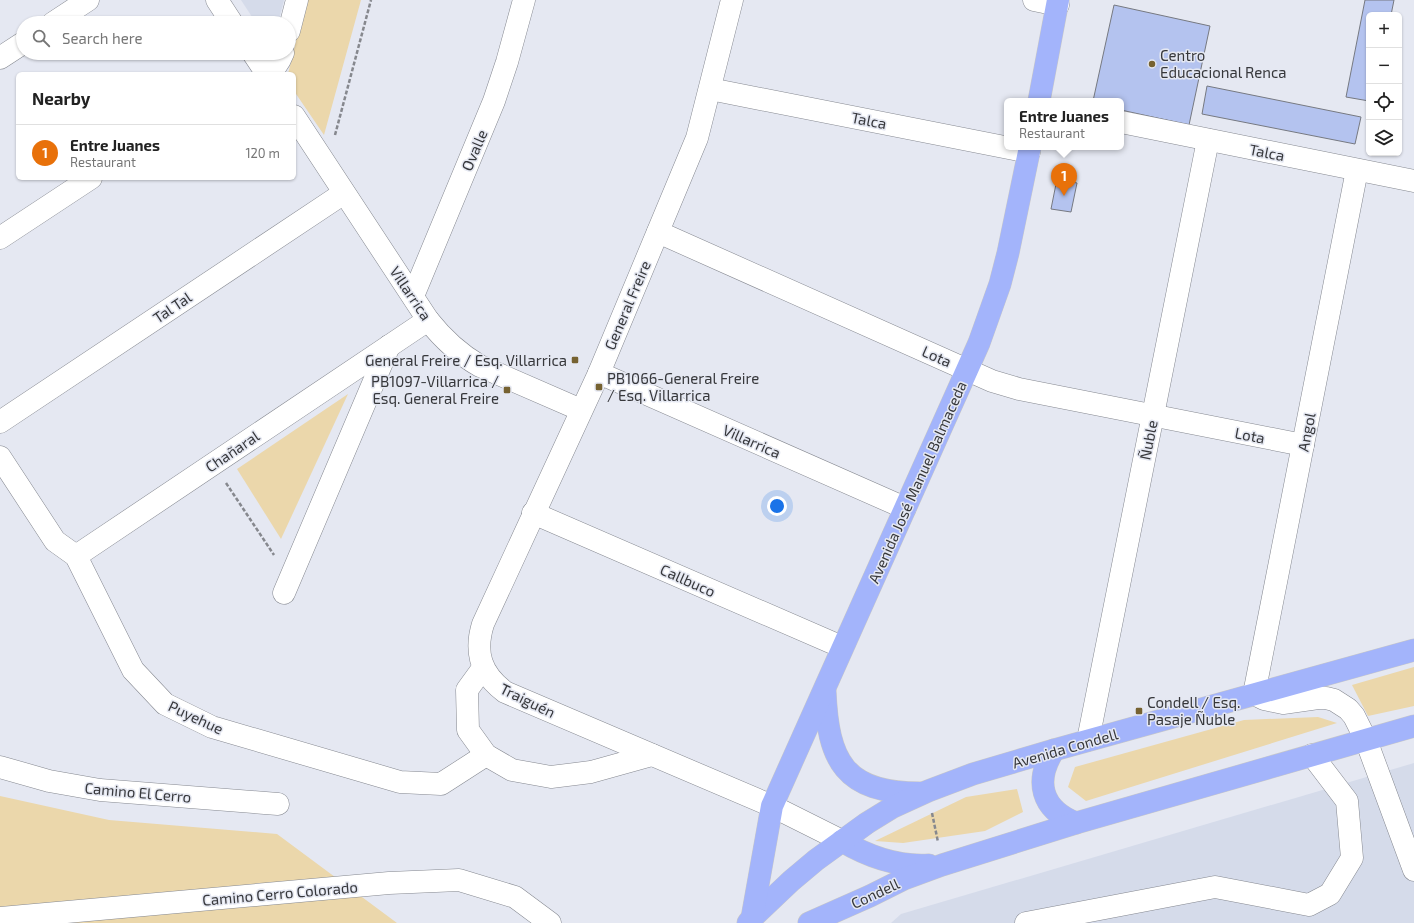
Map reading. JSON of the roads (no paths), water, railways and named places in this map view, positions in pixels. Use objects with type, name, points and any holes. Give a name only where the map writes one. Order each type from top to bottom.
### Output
[{"type":"main road","points":[[1040,98],[1058,2]]},
{"type":"main road","name":"Avenida José Manuel Balmaceda","points":[[750,921],[772,806],[967,370],[1000,284],[1008,253],[1029,150]]},
{"type":"main road","name":"Avenida Condell","points":[[750,921],[791,881],[842,841],[893,807],[922,793],[973,774],[1088,740],[1414,650]]},
{"type":"main road","points":[[824,688],[830,737],[834,751],[848,773],[858,781],[882,790],[902,793],[922,793]]},
{"type":"main road","points":[[842,841],[858,850],[893,863],[942,865],[1076,823],[1414,726]]},
{"type":"main road","points":[[1054,750],[1044,769],[1044,791],[1048,802],[1055,812],[1065,819],[1076,823]]},
{"type":"main road","name":"Condell","points":[[809,923],[904,879],[942,865]]},
{"type":"street","points":[[64,16],[88,0]]},
{"type":"street","points":[[217,0],[227,16]]},
{"type":"street","points":[[293,16],[297,0]]},
{"type":"street","name":"Ovalle","points":[[413,296],[494,101],[507,62],[524,0]]},
{"type":"street","name":"General Freire","points":[[483,668],[478,646],[479,635],[483,624],[533,512],[599,373],[697,138],[732,0]]},
{"type":"street","points":[[1034,0],[1058,2]]},
{"type":"street","points":[[0,58],[16,48]]},
{"type":"street","points":[[258,60],[266,72]]},
{"type":"street","points":[[269,72],[278,64],[280,60]]},
{"type":"street","name":"Talca","points":[[710,89],[1004,144]]},
{"type":"street","name":"Villarrica","points":[[296,119],[428,320],[439,334],[465,357],[480,366],[581,410]]},
{"type":"street","name":"Talca","points":[[1124,123],[1414,181]]},
{"type":"street","name":"Ñuble","points":[[1088,740],[1208,140]]},
{"type":"street","name":"Angol","points":[[1254,694],[1357,170]]},
{"type":"street","points":[[0,238],[88,180]]},
{"type":"street","name":"Tal Tal","points":[[0,422],[344,193]]},
{"type":"street","name":"Lota","points":[[658,232],[992,381],[1018,389],[1303,445]]},
{"type":"street","name":"Chañaral","points":[[76,556],[428,320]]},
{"type":"street","points":[[287,586],[389,346]]},
{"type":"street","name":"Villarrica","points":[[599,373],[905,508]]},
{"type":"street","name":"Puyehue","points":[[0,458],[55,541],[76,556],[133,670],[165,704],[212,727],[400,782],[441,784],[486,755]]},
{"type":"street","name":"Callbuco","points":[[533,512],[842,647]]},
{"type":"street","points":[[483,668],[467,690],[468,730],[486,755],[512,770],[551,777],[591,772],[652,755]]},
{"type":"street","name":"Traiguén","points":[[483,668],[489,678],[505,692],[772,806],[842,841]]},
{"type":"street","points":[[1254,694],[1264,699],[1278,702],[1326,698],[1334,700],[1348,709],[1354,716],[1366,740],[1414,870]]},
{"type":"street","points":[[1026,923],[1215,887],[1309,905],[1330,894],[1352,858],[1347,801],[1312,755]]},
{"type":"street","name":"Camino El Cerro","points":[[0,768],[49,781],[100,790],[278,804]]},
{"type":"street","name":"Camino Cerro Colorado","points":[[0,918],[389,884],[459,880],[515,897],[550,923]]},
{"type":"place","name":"Centro Educacional Renca","points":[[1152,64]]},
{"type":"place","name":"Entre Juanes","points":[[1064,196]]},
{"type":"place","name":"General Freire / Esq. Villarrica","points":[[575,360]]},
{"type":"place","name":"PB1066-General Freire / Esq. Villarrica","points":[[599,387]]},
{"type":"place","name":"PB1097-Villarrica / Esq. General Freire","points":[[507,390]]},
{"type":"place","name":"Condell / Esq. Pasaje Ñuble","points":[[1139,711]]}]
